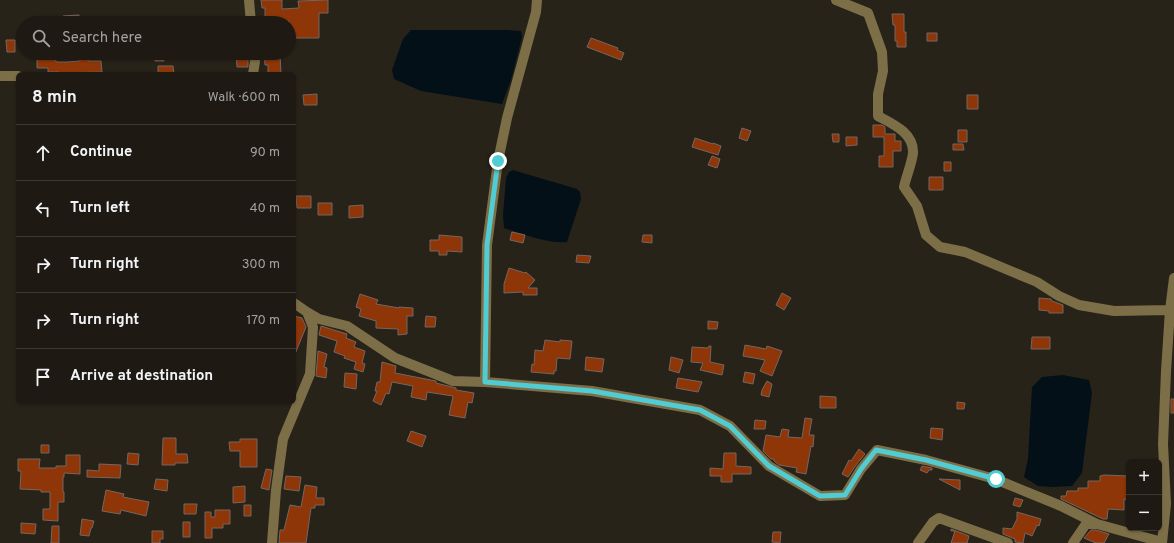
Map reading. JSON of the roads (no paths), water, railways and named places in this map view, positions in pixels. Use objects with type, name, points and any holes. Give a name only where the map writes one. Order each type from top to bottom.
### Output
[{"type":"street","points":[[249,0],[250,16]]},
{"type":"street","points":[[485,382],[487,245],[498,161],[507,118],[536,12],[537,0]]},
{"type":"street","points":[[836,0],[868,13],[882,52],[883,71],[878,94],[878,116],[899,127],[910,140],[913,153],[904,187],[916,206],[926,235],[940,247],[966,252],[1037,282],[1059,296],[1079,306],[1114,311],[1170,310]]},
{"type":"street","points":[[253,72],[255,60]]},
{"type":"street","points":[[0,76],[16,76]]},
{"type":"street","points":[[296,304],[319,320],[347,326],[395,358],[453,382],[485,382],[592,391],[700,410],[730,426],[769,466],[820,496],[845,495],[861,469],[876,450],[926,460],[996,479],[1061,506],[1097,524],[1162,542],[1166,504],[1163,444],[1166,371],[1170,310],[1174,278]]},
{"type":"street","points":[[272,543],[276,490],[283,439],[310,374],[313,327],[307,312]]},
{"type":"street","points":[[918,543],[933,522],[939,518],[1008,543]]},
{"type":"street","points":[[1073,543],[1086,524],[1097,524]]}]
